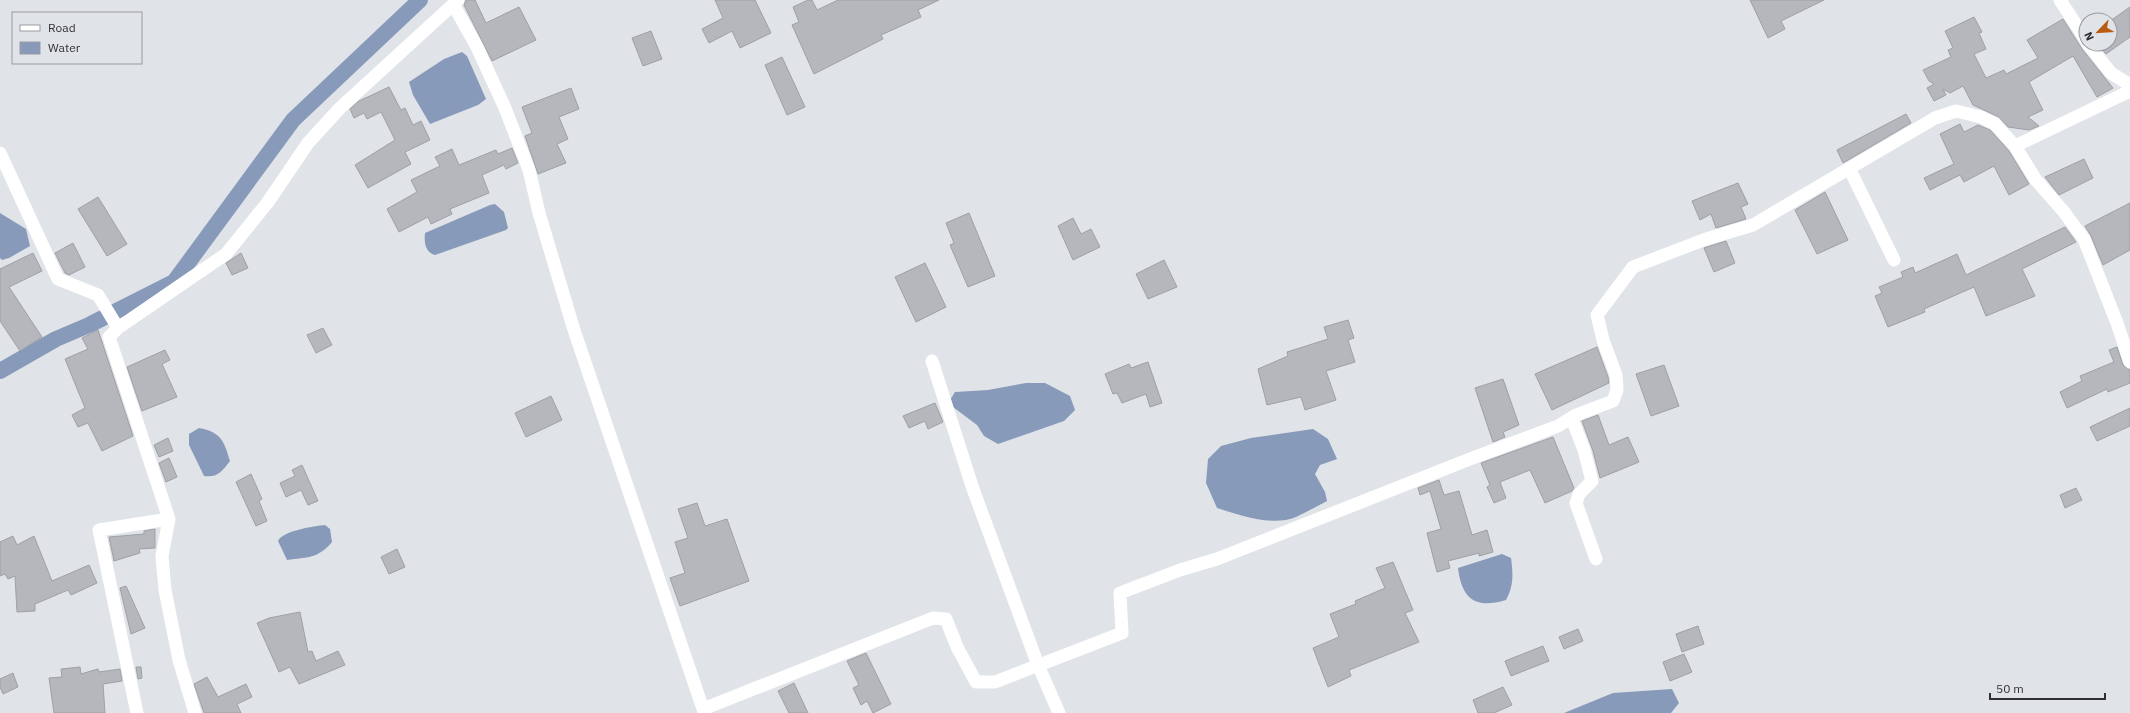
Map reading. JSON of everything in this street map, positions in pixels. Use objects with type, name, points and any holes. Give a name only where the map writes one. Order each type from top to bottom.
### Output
[{"type":"street","points":[[2060,0],[2078,28]]},
{"type":"street","points":[[195,713],[180,660],[165,590],[162,556],[169,519],[109,337],[118,328],[226,254],[268,202],[308,143],[340,108],[455,2],[502,101],[529,170],[539,213],[574,330],[704,711],[933,618],[946,620],[957,647],[976,682],[995,682],[1122,633],[1120,593],[1180,570],[1217,559],[1463,461],[1558,426],[1572,419],[1576,415],[1613,401],[1617,390],[1616,375],[1603,340],[1597,315],[1632,267],[1706,238],[1753,225],[1935,118],[1956,111],[1980,117],[1995,124],[2015,146],[2036,180],[2064,212],[2084,239],[2117,323],[2130,362]]},
{"type":"street","points":[[2094,52],[2111,73],[2130,85]]},
{"type":"street","points":[[2015,146],[2130,91]]},
{"type":"street","points":[[0,153],[58,278],[98,295],[118,328]]},
{"type":"street","points":[[1849,168],[1894,260]]},
{"type":"street","points":[[932,361],[973,489],[1038,665],[1059,713]]},
{"type":"street","points":[[1572,419],[1584,450],[1592,481],[1580,494],[1576,503],[1596,559]]},
{"type":"street","points":[[137,713],[98,530],[169,519]]},
{"type":"water","points":[[462,52],[467,56],[486,99],[478,105],[430,124],[413,95],[409,82],[444,59]]},
{"type":"water","points":[[495,204],[504,212],[508,228],[506,230],[435,255],[429,252],[425,243],[425,233]]},
{"type":"water","points":[[0,213],[26,229],[30,246],[9,258],[2,260],[0,258]]},
{"type":"water","points":[[1026,383],[1045,383],[1070,396],[1075,410],[1064,421],[998,444],[984,436],[977,425],[953,407],[950,400],[955,392],[988,390]]},
{"type":"water","points":[[199,428],[212,432],[220,438],[226,448],[230,461],[222,471],[213,476],[204,476],[189,445],[189,434]]},
{"type":"water","points":[[1313,429],[1328,439],[1337,459],[1320,465],[1315,474],[1325,492],[1327,501],[1296,517],[1277,521],[1256,519],[1217,508],[1206,483],[1208,459],[1221,446],[1251,438]]},
{"type":"water","points":[[325,525],[330,529],[332,542],[327,548],[312,556],[287,560],[278,541],[281,537],[285,534],[299,530]]},
{"type":"water","points":[[1502,554],[1511,558],[1512,569],[1512,585],[1506,600],[1495,603],[1486,603],[1472,599],[1467,595],[1463,588],[1458,568]]},
{"type":"water","points":[[1672,689],[1679,703],[1671,713],[1564,713],[1613,693]]},
{"type":"building","points":[[466,0],[475,0],[486,23],[519,7],[536,40],[492,61],[464,5]]},
{"type":"building","points":[[715,0],[755,0],[771,33],[740,48],[732,31],[709,43],[702,29],[723,18]]},
{"type":"building","points":[[808,0],[812,0],[817,10],[838,0],[939,0],[918,10],[921,17],[881,35],[883,39],[814,74],[792,25],[799,22],[793,7]]},
{"type":"building","points":[[1750,0],[1824,0],[1781,21],[1785,29],[1768,38]]},
{"type":"building","points":[[2130,7],[2130,37],[2118,46],[2118,15]]},
{"type":"building","points":[[1974,17],[1982,32],[1979,33],[1986,49],[1974,54],[1986,78],[2004,70],[2006,74],[2038,58],[2027,40],[2063,19],[2078,43],[2078,52],[2084,52],[2113,88],[2097,97],[2073,56],[2029,82],[2043,110],[2028,117],[2039,126],[2029,130],[2008,127],[1999,117],[1973,105],[1963,86],[1950,93],[1943,89],[1946,95],[1934,101],[1927,88],[1934,84],[1929,81],[1923,70],[1951,57],[1948,50],[1953,48],[1945,31]]},
{"type":"building","points":[[651,31],[662,59],[643,66],[632,38]]},
{"type":"building","points":[[782,57],[805,107],[787,115],[765,65]]},
{"type":"building","points":[[389,87],[401,110],[405,108],[413,125],[421,121],[430,140],[405,152],[411,164],[368,188],[355,165],[395,140],[381,112],[367,119],[364,113],[354,118],[350,109],[359,101]]},
{"type":"building","points":[[571,88],[579,109],[559,117],[568,139],[557,144],[566,163],[538,174],[525,136],[532,133],[522,107]]},
{"type":"building","points":[[1906,114],[1911,123],[1843,163],[1837,150]]},
{"type":"building","points":[[1960,124],[1964,132],[1978,125],[1990,130],[2009,151],[2029,184],[2009,195],[1994,166],[1964,182],[1960,175],[1930,190],[1924,178],[1954,164],[1940,134]]},
{"type":"building","points":[[512,148],[518,163],[506,169],[504,165],[482,175],[489,193],[450,209],[452,214],[431,224],[428,217],[399,232],[387,209],[417,192],[411,180],[440,166],[435,157],[452,149],[459,165],[496,150],[498,154]]},
{"type":"building","points":[[2084,159],[2093,178],[2059,195],[2045,177]]},
{"type":"building","points":[[1738,183],[1748,204],[1741,207],[1746,219],[1716,228],[1711,214],[1700,220],[1692,201]]},
{"type":"building","points":[[1825,192],[1848,240],[1817,254],[1795,210]]},
{"type":"building","points":[[98,197],[127,244],[107,256],[78,209]]},
{"type":"building","points":[[2130,203],[2130,250],[2103,265],[2091,236],[2085,226]]},
{"type":"building","points":[[969,213],[995,276],[968,287],[950,245],[954,243],[946,223]]},
{"type":"building","points":[[1073,218],[1081,234],[1091,229],[1100,247],[1073,260],[1058,226]]},
{"type":"building","points":[[2065,227],[2076,242],[2022,269],[2035,296],[1986,316],[1974,287],[1924,309],[1925,312],[1888,327],[1875,296],[1882,293],[1879,287],[1903,277],[1901,272],[1913,267],[1915,273],[1957,254],[1966,275]]},
{"type":"building","points":[[1726,241],[1735,263],[1714,272],[1704,248]]},
{"type":"building","points":[[73,243],[85,267],[69,275],[65,273],[55,253]]},
{"type":"building","points":[[33,253],[42,271],[9,287],[42,337],[20,351],[0,321],[0,269]]},
{"type":"building","points":[[241,253],[248,268],[232,275],[226,263]]},
{"type":"building","points":[[1164,260],[1177,287],[1148,299],[1136,274]]},
{"type":"building","points":[[925,263],[946,307],[916,322],[895,277]]},
{"type":"building","points":[[1348,320],[1354,338],[1348,340],[1355,362],[1326,371],[1336,400],[1305,410],[1301,397],[1267,405],[1258,369],[1288,356],[1287,352],[1328,339],[1324,327]]},
{"type":"building","points":[[323,328],[332,345],[316,353],[307,335]]},
{"type":"building","points":[[98,330],[133,436],[102,451],[88,423],[78,427],[72,415],[85,408],[65,359],[88,349],[82,338]]},
{"type":"building","points":[[1597,347],[1609,383],[1552,410],[1535,374]]},
{"type":"building","points":[[2117,347],[2123,365],[2130,370],[2130,383],[2108,392],[2107,389],[2067,408],[2060,392],[2082,381],[2080,376],[2114,362],[2109,350]]},
{"type":"building","points":[[165,350],[170,360],[162,364],[177,397],[142,411],[127,367]]},
{"type":"building","points":[[1148,362],[1162,403],[1150,407],[1146,394],[1122,403],[1117,393],[1113,394],[1105,374],[1129,364],[1131,368]]},
{"type":"building","points":[[1664,365],[1679,406],[1651,416],[1636,374]]},
{"type":"building","points":[[1503,379],[1519,425],[1503,432],[1505,437],[1493,442],[1475,388]]},
{"type":"building","points":[[551,396],[562,420],[526,437],[515,413]]},
{"type":"building","points":[[935,403],[943,422],[928,429],[925,421],[909,428],[903,416]]},
{"type":"building","points":[[2130,408],[2130,426],[2097,441],[2090,427]]},
{"type":"building","points":[[1598,415],[1609,445],[1628,437],[1639,462],[1600,478],[1593,451],[1582,421]]},
{"type":"building","points":[[1553,437],[1574,488],[1572,491],[1545,503],[1530,470],[1500,482],[1506,498],[1494,503],[1487,487],[1490,485],[1481,463]]},
{"type":"building","points":[[168,438],[173,451],[159,457],[154,445]]},
{"type":"building","points":[[169,458],[177,477],[166,482],[159,463]]},
{"type":"building","points":[[302,465],[318,501],[308,505],[301,490],[286,497],[280,483],[295,476],[292,470]]},
{"type":"building","points":[[251,474],[262,499],[259,501],[267,521],[256,526],[236,482]]},
{"type":"building","points":[[1439,480],[1444,495],[1459,491],[1472,535],[1487,530],[1493,552],[1479,556],[1479,553],[1448,561],[1450,568],[1437,572],[1427,533],[1441,529],[1430,491],[1420,495],[1418,488]]},
{"type":"building","points":[[2076,488],[2082,500],[2065,508],[2060,495]]},
{"type":"building","points":[[697,503],[705,526],[727,519],[749,581],[680,606],[670,578],[685,573],[675,542],[688,538],[678,509]]},
{"type":"building","points":[[155,529],[155,548],[139,549],[140,553],[114,561],[109,537],[144,534],[144,531]]},
{"type":"building","points":[[13,536],[17,545],[34,536],[52,581],[89,565],[97,583],[71,595],[68,590],[35,604],[35,611],[17,612],[15,576],[8,579],[5,574],[0,576],[0,542]]},
{"type":"building","points":[[397,549],[405,567],[389,574],[381,557]]},
{"type":"building","points":[[1393,562],[1413,610],[1405,613],[1419,642],[1349,670],[1351,676],[1328,687],[1313,648],[1339,637],[1330,614],[1356,604],[1355,601],[1385,588],[1376,568]]},
{"type":"building","points":[[126,586],[145,628],[131,634],[120,588]]},
{"type":"building","points":[[300,612],[308,652],[312,651],[316,661],[338,651],[345,665],[299,684],[290,667],[279,672],[257,623],[269,618]]},
{"type":"building","points":[[1698,626],[1704,644],[1682,652],[1676,634]]},
{"type":"building","points":[[1578,629],[1583,641],[1564,649],[1559,637]]},
{"type":"building","points":[[1543,646],[1549,661],[1511,676],[1505,661]]},
{"type":"building","points":[[866,653],[891,704],[873,713],[867,701],[861,705],[853,688],[859,685],[847,661]]},
{"type":"building","points":[[1684,654],[1692,672],[1670,681],[1663,662]]},
{"type":"building","points":[[80,667],[81,674],[98,669],[99,672],[120,669],[122,681],[103,684],[105,713],[54,713],[49,678],[62,677],[61,669]]},
{"type":"building","points":[[136,667],[141,667],[142,678],[138,679]]},
{"type":"building","points":[[13,673],[18,687],[3,694],[0,687],[0,679]]},
{"type":"building","points":[[207,677],[218,697],[246,684],[252,697],[237,704],[241,713],[204,713],[194,684]]},
{"type":"building","points":[[794,683],[808,713],[789,713],[778,691]]},
{"type":"building","points":[[1503,687],[1512,705],[1494,713],[1478,713],[1473,700]]},
{"type":"waterway","points":[[0,371],[56,339],[89,325],[174,282],[293,120],[420,0]]}]
